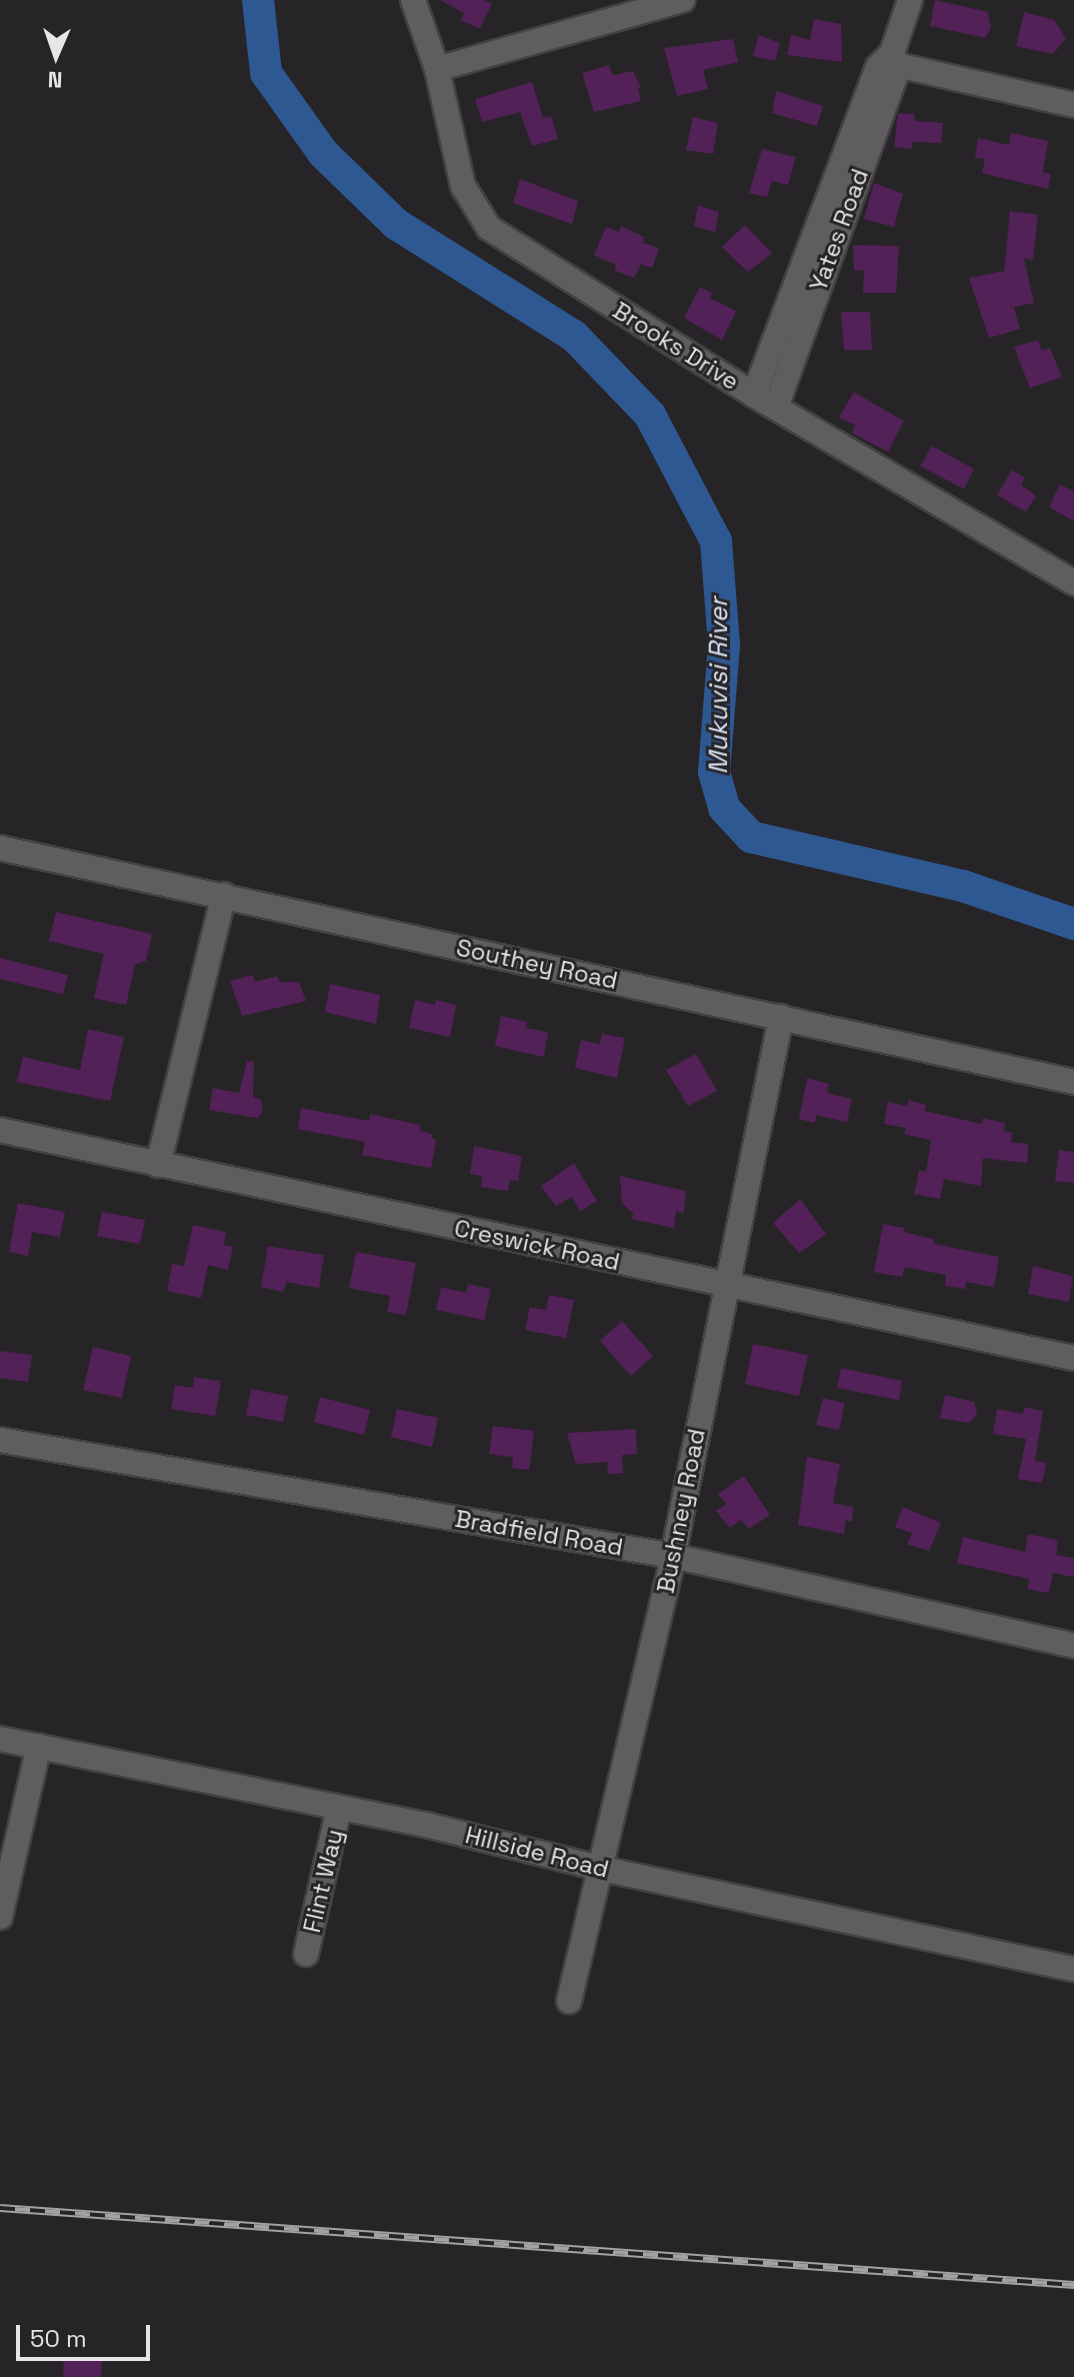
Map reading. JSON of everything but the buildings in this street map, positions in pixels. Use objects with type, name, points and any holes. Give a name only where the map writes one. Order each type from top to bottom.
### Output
[{"type":"street","name":"Brooks Drive","points":[[413,0],[437,69],[463,186],[489,228],[754,395],[1074,583]]},
{"type":"street","points":[[437,69],[683,0]]},
{"type":"street","name":"Yates Road","points":[[776,407],[894,59],[910,0]]},
{"type":"street","points":[[894,59],[1074,105]]},
{"type":"street","name":"Yates Road","points":[[754,395],[878,67],[894,59]]},
{"type":"street","name":"Southey Road","points":[[0,848],[1074,1082]]},
{"type":"street","points":[[158,1165],[224,895]]},
{"type":"street","name":"Bushney Road","points":[[569,2001],[603,1869],[673,1556],[781,1017]]},
{"type":"street","name":"Creswick Road","points":[[0,1130],[1074,1358]]},
{"type":"street","name":"Bradfield Road","points":[[0,1440],[673,1556],[1074,1646]]},
{"type":"street","name":"Hillside Road","points":[[0,1739],[427,1825],[603,1869],[1074,1969]]},
{"type":"street","points":[[0,1917],[39,1746]]},
{"type":"street","name":"Flint Way","points":[[306,1954],[339,1808]]},
{"type":"waterway","name":"Mukuvisi River","points":[[258,0],[266,73],[323,153],[396,224],[574,336],[650,415],[716,541],[724,645],[714,772],[724,808],[751,837],[963,886],[1074,924]]},
{"type":"railway","points":[[0,2208],[1074,2285]]}]
